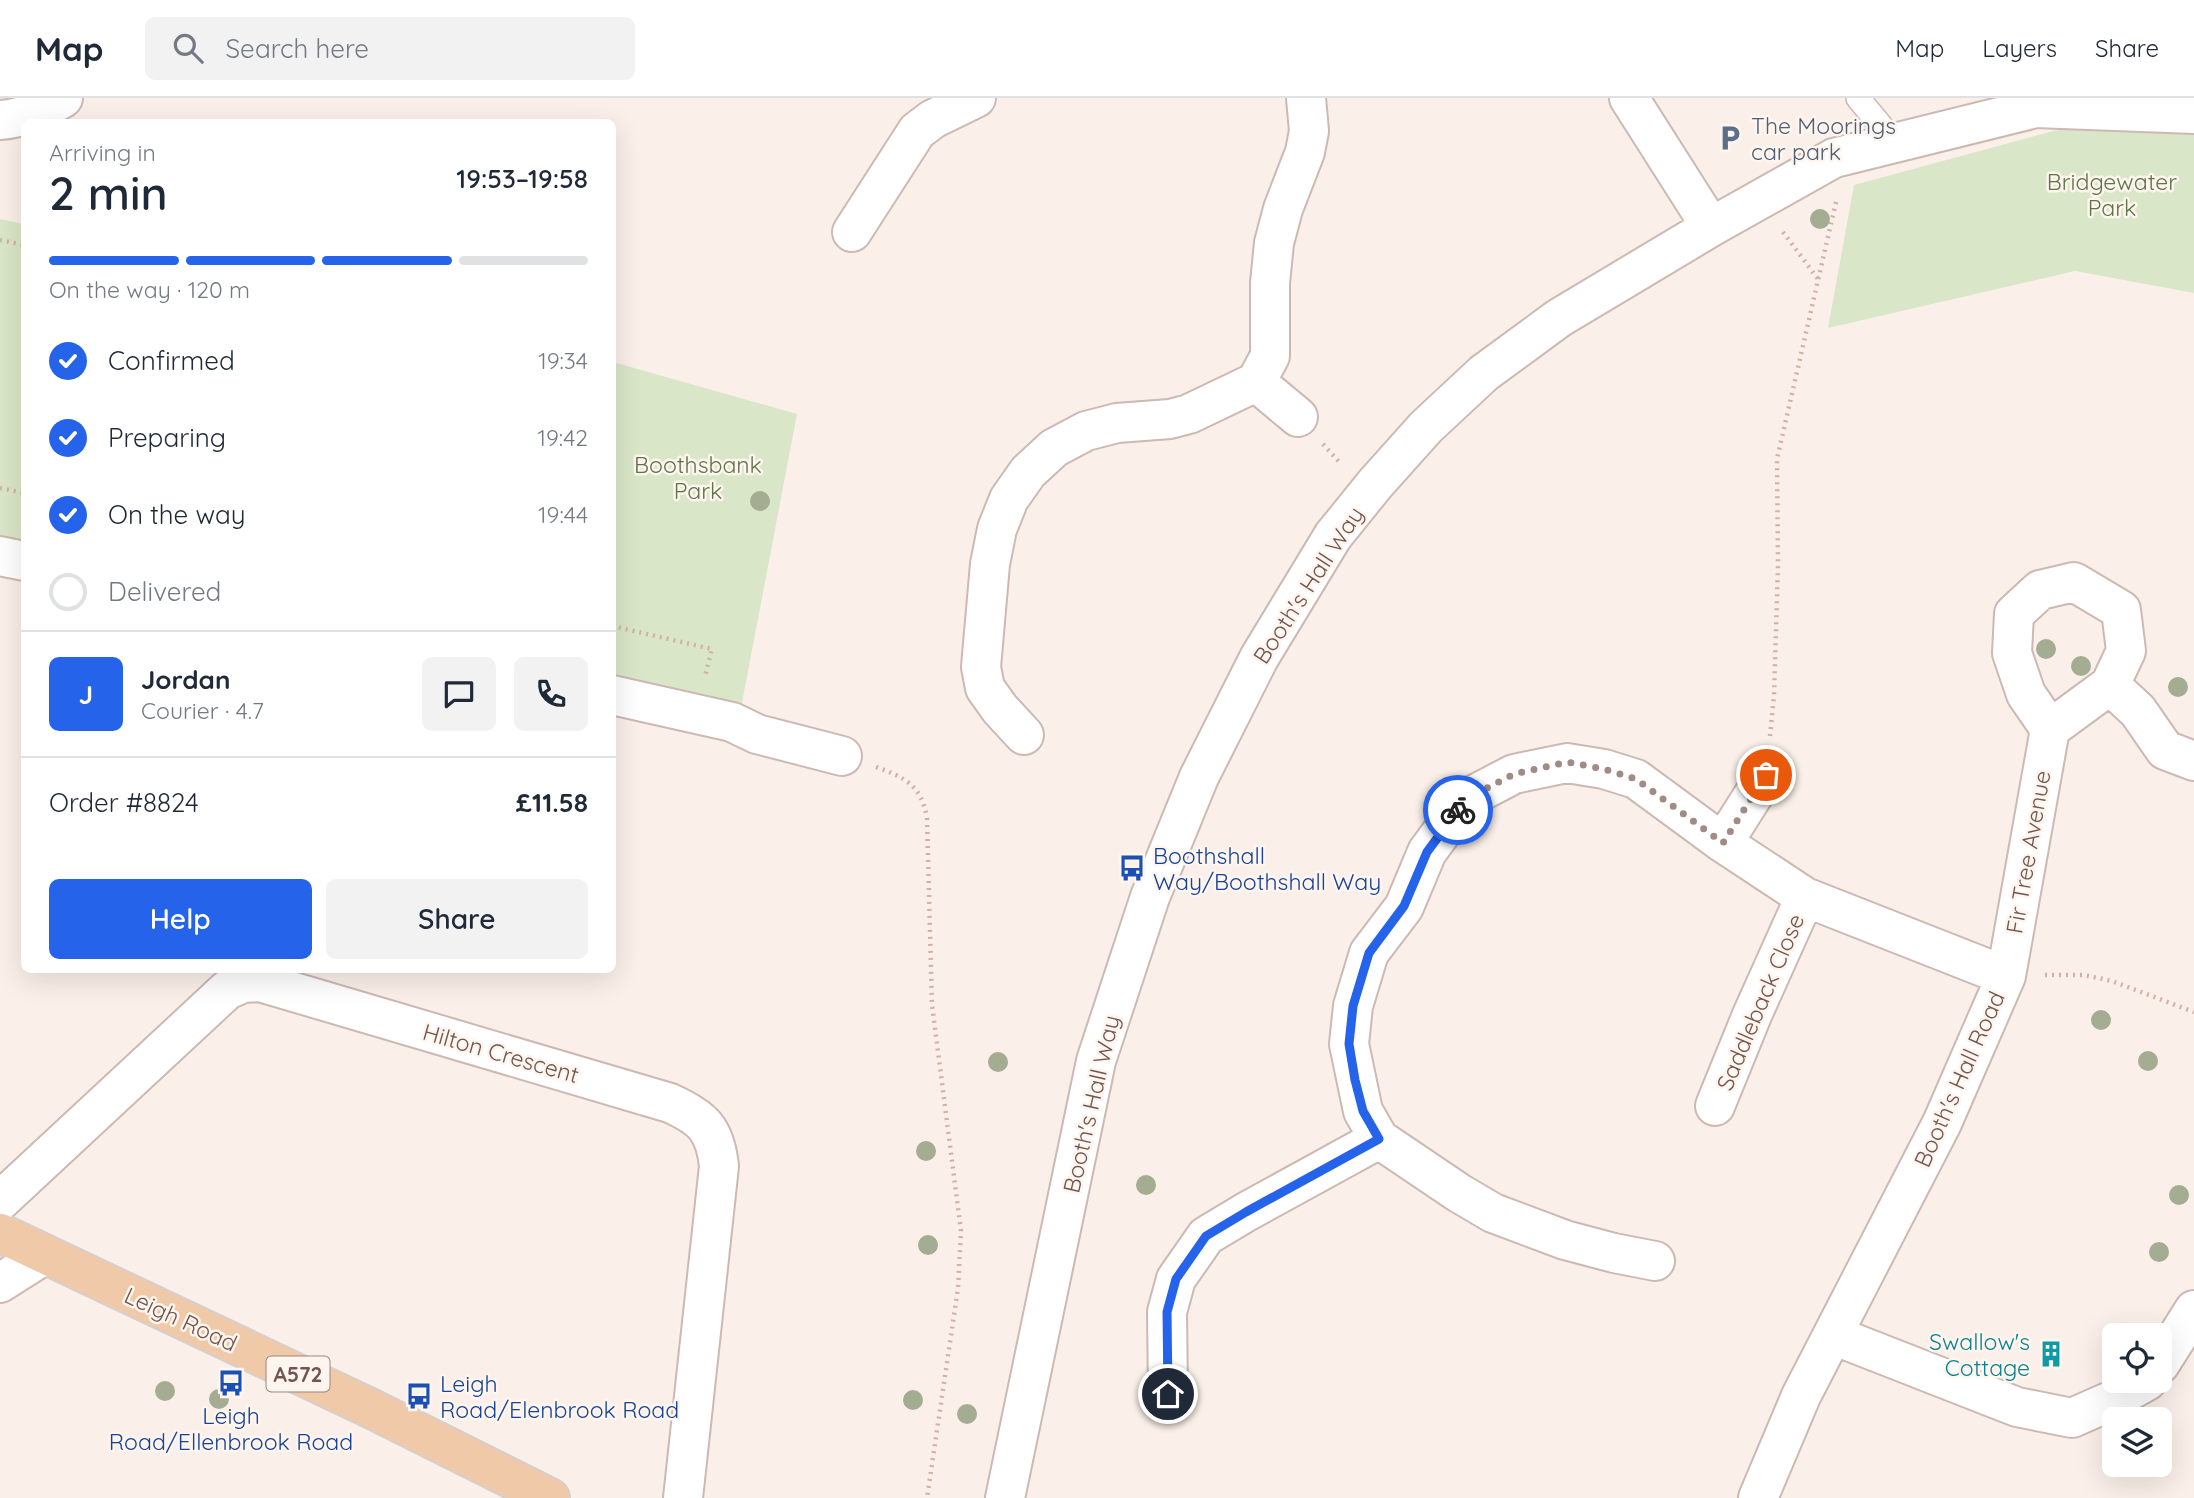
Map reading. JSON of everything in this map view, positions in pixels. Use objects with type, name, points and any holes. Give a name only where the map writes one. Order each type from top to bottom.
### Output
[{"type":"main road","name":"Leigh Road","points":[[0,1233],[370,1408],[550,1498]]},
{"type":"street","points":[[0,120],[9,120],[49,107],[63,98]]},
{"type":"street","points":[[852,232],[897,191],[917,131],[933,119],[976,98]]},
{"type":"street","points":[[1024,736],[1000,709],[970,696],[981,667],[990,564],[997,528],[1009,499],[1028,472],[1054,448],[1086,431],[1117,423],[1170,419],[1189,414],[1255,382],[1269,356],[1270,283],[1274,243],[1283,209],[1305,152],[1309,131],[1306,98]]},
{"type":"street","points":[[1629,98],[1711,227]]},
{"type":"street","name":"Booth's Hall Way","points":[[1005,1498],[1096,1061],[1150,897],[1199,777],[1259,658],[1333,536],[1368,492],[1426,427],[1483,373],[1559,318],[1711,227],[1834,158],[2038,103],[2194,114]]},
{"type":"street","points":[[1255,382],[1298,417]]},
{"type":"street","points":[[0,556],[21,560]]},
{"type":"street","points":[[2074,582],[2121,610],[2126,651],[2110,685],[2050,729],[2026,694],[2011,653],[2014,614],[2040,590],[2074,582]]},
{"type":"street","points":[[2110,685],[2138,711],[2165,750],[2194,761]]},
{"type":"street","points":[[616,696],[732,722],[757,734],[842,756]]},
{"type":"street","name":"Fir Tree Avenue","points":[[2006,976],[2050,729]]},
{"type":"street","name":"Booth's Hall Road","points":[[1379,1139],[1363,1111],[1349,1044],[1353,1006],[1369,953],[1404,906],[1427,852],[1466,799],[1514,774],[1567,762],[1636,779],[1723,843],[1805,897],[2006,976],[1942,1123],[1801,1396],[1758,1498]]},
{"type":"street","points":[[1723,843],[1766,775]]},
{"type":"street","name":"Saddleback Close","points":[[1715,1106],[1805,897]]},
{"type":"street","name":"Hilton Crescent","points":[[0,1201],[227,990],[243,983],[260,982],[670,1103],[692,1113],[708,1127],[717,1147],[719,1166],[683,1498]]},
{"type":"street","points":[[1168,1394],[1167,1312],[1176,1279],[1206,1236],[1379,1139],[1493,1213],[1565,1240],[1655,1261]]},
{"type":"street","points":[[0,1283],[44,1255]]},
{"type":"street","points":[[2172,1345],[2194,1310]]},
{"type":"street","points":[[1833,1335],[2017,1407],[2072,1418],[2126,1393]]},
{"type":"lane","points":[[1858,98],[1895,143]]},
{"type":"path","points":[[1766,775],[1774,695],[1778,565],[1777,459],[1846,156]]},
{"type":"path","points":[[1759,200],[1818,279]]},
{"type":"path","points":[[0,240],[21,244]]},
{"type":"path","points":[[1298,417],[1368,492]]},
{"type":"path","points":[[0,488],[21,492]]},
{"type":"path","points":[[616,627],[712,649],[695,714]]},
{"type":"path","points":[[842,756],[892,773],[910,784],[923,798],[927,818],[932,1005],[961,1231],[958,1288],[927,1497]]},
{"type":"path","points":[[2006,976],[2084,975],[2112,981],[2194,1012]]},
{"type":"green space","name":"Bridgewater Park","points":[[2076,98],[2194,98],[2194,293],[2075,271],[1828,328],[1854,185],[2061,129]]},
{"type":"green space","points":[[0,219],[21,223],[21,545],[0,541]]},
{"type":"green space","name":"Boothsbank Park","points":[[616,363],[797,414],[741,708],[616,680]]},
{"type":"way so far","points":[[1458,810],[1466,799],[1514,774],[1567,762],[1636,779],[1723,843],[1766,775]]},
{"type":"place","name":"The Moorings car park","points":[[1730,138]]},
{"type":"place","name":"Boothshall Way/Boothshall Way","points":[[1132,868]]},
{"type":"place","name":"Swallow's Cottage","points":[[2051,1354]]},
{"type":"place","name":"Leigh Road/Ellenbrook Road","points":[[231,1383]]},
{"type":"place","name":"Leigh Road/Elenbrook Road","points":[[419,1396]]},
{"type":"route","points":[[1168,1394],[1167,1312],[1176,1279],[1206,1236],[1379,1139],[1363,1111],[1355,1080],[1349,1044],[1353,1006],[1369,953],[1404,906],[1427,852],[1458,810]]}]
